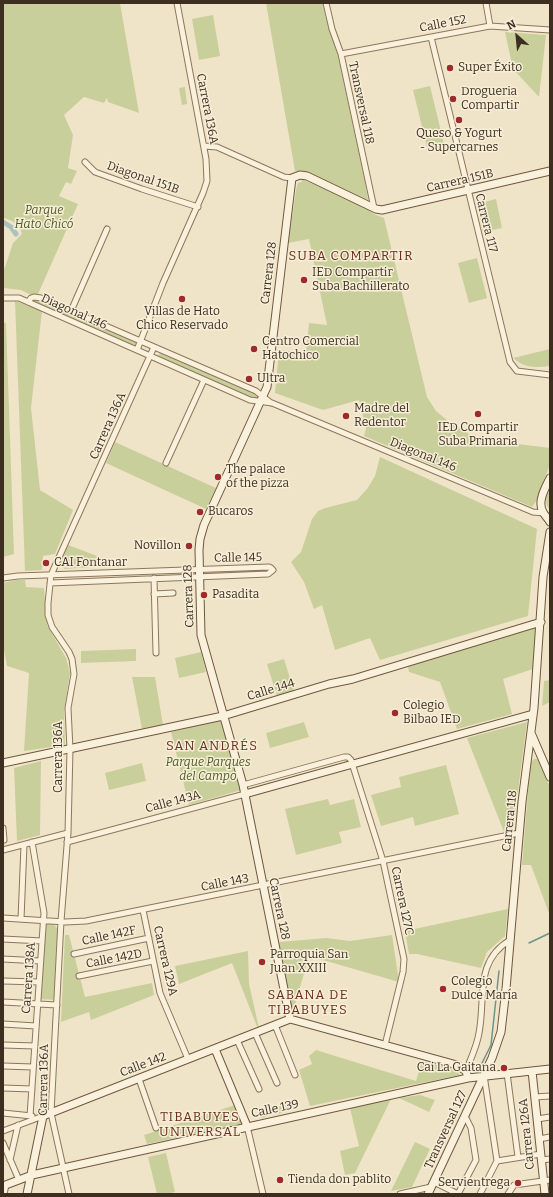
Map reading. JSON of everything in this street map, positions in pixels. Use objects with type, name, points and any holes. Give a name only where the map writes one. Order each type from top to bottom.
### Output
[{"type":"street","name":"Carrera 136A","points":[[137,350],[163,283],[198,207],[207,181],[204,146],[177,3]]},
{"type":"street","name":"Transversal 118","points":[[326,3],[332,29],[341,54],[375,208]]},
{"type":"street","points":[[486,3],[490,26]]},
{"type":"street","name":"Calle 152","points":[[341,54],[490,26],[550,30]]},
{"type":"street","name":"Carrera 117","points":[[431,37],[508,359],[511,366],[517,371],[550,375]]},
{"type":"street","points":[[204,146],[218,148],[284,177],[292,178],[300,175],[307,176],[375,208]]},
{"type":"street","name":"Diagonal 151B","points":[[85,162],[95,172],[198,207]]},
{"type":"street","name":"Carrera 151B","points":[[375,208],[387,210],[550,171]]},
{"type":"street","name":"Carrera 128","points":[[290,1019],[243,785],[201,635],[199,544],[201,533],[267,385],[292,178]]},
{"type":"street","points":[[71,311],[107,229]]},
{"type":"street","points":[[3,293],[12,297]]},
{"type":"street","name":"Diagonal 146","points":[[262,399],[256,391],[38,297],[31,298],[28,302],[250,400],[262,399],[533,512],[544,513]]},
{"type":"street","points":[[3,298],[19,298],[28,302]]},
{"type":"street","name":"Carrera 136A","points":[[68,1194],[51,1113],[61,921],[68,833],[70,749],[68,708],[74,680],[73,666],[69,652],[50,621],[48,609],[50,583],[51,575],[154,347]]},
{"type":"street","points":[[166,464],[204,380]]},
{"type":"street","points":[[550,478],[542,498],[541,505],[550,522]]},
{"type":"street","name":"Carrera 118","points":[[484,1076],[501,1032],[519,833],[533,714],[540,622],[548,565],[550,532]]},
{"type":"street","name":"Calle 145","points":[[3,578],[18,576],[199,572],[268,574],[273,570],[268,567],[199,572],[154,578],[50,583]]},
{"type":"street","points":[[154,578],[156,653]]},
{"type":"street","points":[[154,594],[173,593]]},
{"type":"street","name":"Calle 144","points":[[3,763],[224,716],[540,622]]},
{"type":"street","name":"Calle 143A","points":[[67,842],[533,714]]},
{"type":"street","points":[[531,733],[550,777]]},
{"type":"street","points":[[528,756],[534,753],[540,755]]},
{"type":"street","points":[[243,785],[344,757],[350,758],[353,764]]},
{"type":"street","name":"Carrera 127C","points":[[353,764],[384,861],[404,966],[385,1045]]},
{"type":"street","points":[[3,828],[4,840]]},
{"type":"street","points":[[3,850],[68,833]]},
{"type":"street","name":"Calle 143","points":[[3,918],[86,921],[519,833]]},
{"type":"street","name":"Carrera 138A","points":[[30,1116],[44,920],[42,896],[32,842]]},
{"type":"street","points":[[21,919],[24,844]]},
{"type":"street","name":"Carrera 129A","points":[[143,910],[160,993],[188,1060]]},
{"type":"street","points":[[3,938],[42,941]]},
{"type":"street","name":"Calle 142F","points":[[74,954],[149,938]]},
{"type":"street","points":[[290,1019],[457,1065],[467,1074],[479,1034],[485,971],[494,951],[510,940]]},
{"type":"street","points":[[3,960],[40,962]]},
{"type":"street","name":"Calle 142D","points":[[79,976],[153,961]]},
{"type":"street","points":[[3,981],[39,982]]},
{"type":"street","points":[[3,1002],[57,1005]]},
{"type":"street","name":"Calle 142","points":[[3,1131],[290,1019]]},
{"type":"street","points":[[3,1024],[36,1026]]},
{"type":"street","points":[[275,1025],[295,1075]]},
{"type":"street","points":[[255,1033],[276,1083]]},
{"type":"street","points":[[237,1040],[259,1089]]},
{"type":"street","points":[[3,1045],[35,1046]]},
{"type":"street","points":[[214,1049],[247,1126],[263,1194]]},
{"type":"street","points":[[3,1066],[33,1067]]},
{"type":"street","name":"Calle 139","points":[[4,1186],[32,1175],[467,1074],[484,1076],[550,1069]]},
{"type":"street","name":"Carrera 126A","points":[[532,1071],[541,1157],[547,1181],[545,1194]]},
{"type":"street","points":[[507,1074],[518,1157]]},
{"type":"street","points":[[480,1194],[497,1161],[484,1076]]},
{"type":"street","name":"Transversal 127","points":[[428,1194],[484,1076]]},
{"type":"street","points":[[139,1079],[156,1128]]},
{"type":"street","points":[[3,1088],[32,1089]]},
{"type":"street","points":[[535,1097],[550,1096]]},
{"type":"street","points":[[3,1114],[42,1116],[32,1175],[27,1194]]},
{"type":"street","points":[[400,1194],[433,1184],[458,1194],[476,1160],[471,1128],[465,1116]]},
{"type":"street","points":[[537,1119],[550,1117]]},
{"type":"street","points":[[10,1160],[18,1125]]},
{"type":"street","points":[[539,1139],[550,1138]]},
{"type":"street","points":[[3,1143],[19,1180]]},
{"type":"street","points":[[497,1161],[518,1157],[541,1157],[550,1159]]},
{"type":"street","points":[[508,1194],[513,1186],[547,1181]]},
{"type":"street","points":[[4,1186],[4,1194]]},
{"type":"green space","name":"Parque Hato Chicó","points":[[3,3],[120,3],[139,113],[108,102],[107,98],[104,103],[84,97],[64,115],[73,135],[68,168],[77,171],[71,184],[66,182],[59,196],[78,204],[38,294],[31,295],[21,290],[3,288],[3,273],[13,243],[22,234],[15,223],[3,218]]},
{"type":"green space","points":[[266,3],[323,3],[325,15],[338,56],[368,200],[302,171],[295,171]]},
{"type":"green space","points":[[213,15],[220,56],[199,60],[192,19]]},
{"type":"green space","points":[[505,32],[546,35],[539,97],[513,69]]},
{"type":"green space","points":[[430,86],[445,148],[428,151],[413,90]]},
{"type":"green space","points":[[185,87],[187,104],[182,105],[179,88]]},
{"type":"green space","points":[[301,179],[356,202],[376,215],[384,218],[427,397],[436,411],[448,421],[477,439],[550,448],[550,465],[537,500],[532,507],[364,436],[366,429],[359,400],[323,410],[275,393],[279,350],[306,353],[309,323],[327,325],[309,239],[288,243],[296,190],[298,183],[302,182]]},
{"type":"green space","points":[[496,199],[502,228],[483,232],[477,204]]},
{"type":"green space","points":[[477,258],[487,298],[469,303],[458,263]]},
{"type":"green space","points":[[35,299],[138,343],[135,347],[32,302],[32,300]]},
{"type":"green space","points":[[15,301],[42,311],[31,408],[40,490],[73,510],[55,554],[43,556],[42,570],[25,571]]},
{"type":"green space","points":[[3,323],[6,323],[14,554],[3,557]]},
{"type":"green space","points":[[550,349],[550,366],[530,366],[521,364],[513,358]]},
{"type":"green space","points":[[160,353],[255,393],[259,396],[258,399],[245,396],[157,357]]},
{"type":"green space","points":[[115,442],[216,488],[206,509],[106,463]]},
{"type":"green space","points":[[380,457],[537,529],[528,616],[380,660],[370,638],[335,650],[322,605],[314,609],[304,582],[291,562],[301,552],[312,519],[318,511],[357,500],[367,489],[375,476]]},
{"type":"green space","points":[[550,485],[550,509],[546,501]]},
{"type":"green space","points":[[68,545],[121,565],[65,569],[62,566],[61,560]]},
{"type":"green space","points":[[16,580],[25,580],[26,587],[44,588],[47,625],[66,658],[70,673],[64,711],[65,745],[24,751],[29,673],[7,666],[3,645],[3,583]]},
{"type":"green space","points":[[536,628],[533,669],[503,679],[512,714],[457,729],[440,682],[409,672],[408,666]]},
{"type":"green space","points":[[136,649],[136,661],[81,663],[81,651]]},
{"type":"green space","points":[[201,652],[206,672],[179,678],[175,658]]},
{"type":"green space","points":[[284,659],[294,691],[277,696],[267,664]]},
{"type":"green space","points":[[132,677],[155,677],[163,725],[142,729]]},
{"type":"green space","points":[[550,680],[550,702],[542,706],[544,681]]},
{"type":"green space","name":"Parque Parques del Campo","points":[[221,720],[241,790],[189,805],[171,732]]},
{"type":"green space","points":[[304,722],[309,737],[270,748],[266,733]]},
{"type":"green space","points":[[527,722],[513,829],[504,832],[467,738]]},
{"type":"green space","points":[[534,759],[537,759],[539,762],[550,787],[550,916],[531,865],[522,865],[530,767]]},
{"type":"green space","points":[[41,761],[40,835],[17,841],[14,768]]},
{"type":"green space","points":[[142,763],[146,781],[109,790],[105,773]]},
{"type":"green space","points":[[446,765],[459,814],[415,826],[413,817],[381,826],[371,795],[401,787],[399,777]]},
{"type":"green space","points":[[328,799],[330,805],[354,799],[361,827],[339,832],[342,843],[296,855],[285,809]]},
{"type":"green space","points":[[508,909],[505,936],[487,952],[481,968],[417,954],[409,954],[405,931]]},
{"type":"green space","points":[[46,924],[54,925],[58,930],[55,1000],[40,999]]},
{"type":"green space","points":[[65,935],[69,935],[85,997],[152,983],[154,995],[91,1020],[89,1012],[61,1022]]},
{"type":"green space","points":[[392,935],[399,982],[309,956],[292,1015],[279,942],[326,938],[350,941]]},
{"type":"green space","points":[[248,951],[249,984],[258,1029],[232,963],[179,984],[175,966]]},
{"type":"green space","points":[[316,1050],[416,1081],[422,1061],[456,1070],[460,1075],[310,1106],[299,1070],[312,1064],[309,1056]]},
{"type":"green space","points":[[420,1095],[435,1100],[429,1112],[399,1098]]},
{"type":"green space","points":[[391,1099],[355,1173],[345,1175],[340,1151],[359,1146],[350,1108]]},
{"type":"green space","points":[[286,1103],[289,1109],[279,1114],[277,1108]]},
{"type":"green space","points":[[235,1105],[243,1123],[147,1144],[144,1135]]},
{"type":"green space","points":[[273,1107],[275,1113],[262,1118],[260,1113]]},
{"type":"green space","points":[[415,1142],[430,1149],[412,1187],[391,1191]]},
{"type":"green space","points":[[166,1153],[175,1192],[157,1194],[148,1157]]},
{"type":"waterway","points":[[3,222],[11,227],[16,234]]},
{"type":"waterway","points":[[529,943],[550,933]]},
{"type":"waterway","points":[[477,1073],[491,1045],[499,971]]},
{"type":"place","name":"Super Éxito","points":[[450,68]]},
{"type":"place","name":"Drogueria Compartir","points":[[453,99]]},
{"type":"place","name":"Queso & Yogurt - Supercarnes","points":[[459,120]]},
{"type":"place","name":"IED Compartir Suba Bachillerato","points":[[304,280]]},
{"type":"place","name":"Villas de Hato Chico Reservado","points":[[182,299]]},
{"type":"place","name":"Centro Comercial Hatochico","points":[[254,349]]},
{"type":"place","name":"Ultra","points":[[249,379]]},
{"type":"place","name":"IED Compartir Suba Primaria","points":[[478,414]]},
{"type":"place","name":"Madre del Redentor","points":[[346,416]]},
{"type":"place","name":"The palace of the pizza","points":[[218,477]]},
{"type":"place","name":"Bucaros","points":[[200,512]]},
{"type":"place","name":"Novillon","points":[[189,546]]},
{"type":"place","name":"CAI Fontanar","points":[[46,563]]},
{"type":"place","name":"Pasadita","points":[[204,595]]},
{"type":"place","name":"Colegio Bilbao IED","points":[[395,713]]},
{"type":"place","name":"Parroquia San Juan XXIII","points":[[262,962]]},
{"type":"place","name":"Colegio Dulce María","points":[[443,989]]},
{"type":"place","name":"Cai La Gaitana","points":[[504,1068]]},
{"type":"place","name":"Tienda don pablito","points":[[280,1180]]},
{"type":"place","name":"Servientrega","points":[[518,1183]]},
{"type":"district","name":"SUBA COMPARTIR","points":[[351,256]]},
{"type":"district","name":"SAN ANDRÉS","points":[[212,746]]},
{"type":"district","name":"SABANA DE TIBABUYES","points":[[308,1002]]},
{"type":"district","name":"TIBABUYES UNIVERSAL","points":[[200,1124]]}]
